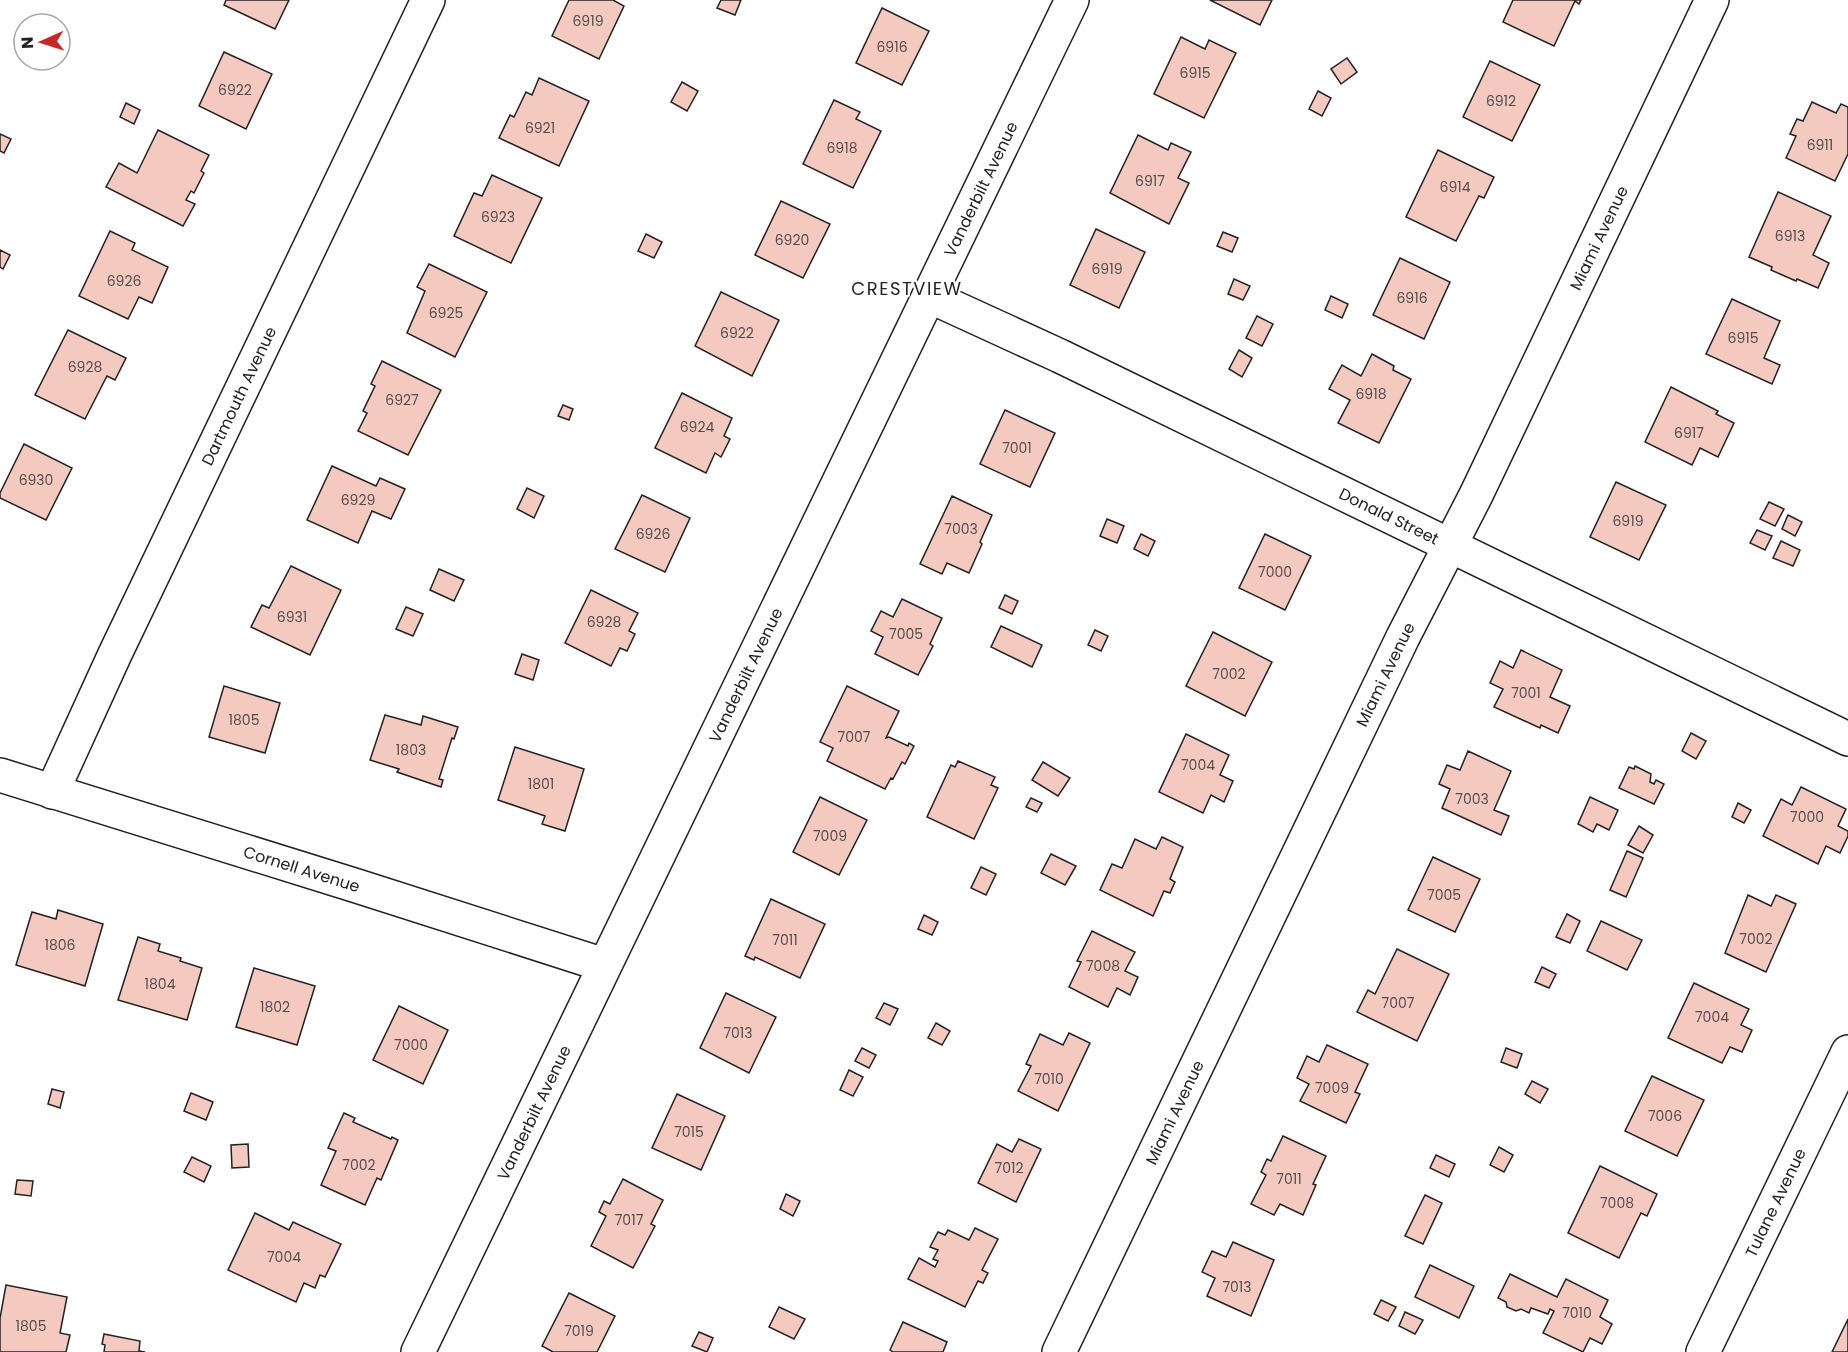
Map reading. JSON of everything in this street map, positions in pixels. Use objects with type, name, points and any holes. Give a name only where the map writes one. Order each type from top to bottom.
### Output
[{"type":"street","name":"Dartmouth Avenue","points":[[52,792],[115,654],[428,0]]},
{"type":"street","name":"Vanderbilt Avenue","points":[[418,1352],[1072,0]]},
{"type":"street","name":"Miami Avenue","points":[[1059,1352],[1392,658],[1476,495],[1713,0]]},
{"type":"street","name":"Donald Street","points":[[929,296],[1060,356],[1848,739]]},
{"type":"street","name":"Cornell Avenue","points":[[0,775],[357,886],[604,966]]},
{"type":"street","name":"Tulane Avenue","points":[[1703,1352],[1848,1052]]},
{"type":"building","points":[[226,0],[289,0],[275,29],[224,5]]},
{"type":"building","points":[[569,0],[613,0],[624,6],[599,59],[552,36]]},
{"type":"building","points":[[721,0],[741,0],[735,15],[717,8]]},
{"type":"building","points":[[1210,0],[1272,0],[1260,25]]},
{"type":"building","points":[[1513,0],[1581,0],[1579,4],[1575,1],[1554,46],[1503,22]]},
{"type":"building","points":[[882,8],[929,31],[902,85],[856,63]]},
{"type":"building","points":[[1181,37],[1205,49],[1209,40],[1236,53],[1204,118],[1154,94]]},
{"type":"building","points":[[224,52],[272,74],[246,129],[199,106]]},
{"type":"building","points":[[1347,58],[1357,72],[1341,84],[1331,69]]},
{"type":"building","points":[[1490,61],[1540,85],[1512,141],[1463,117]]},
{"type":"building","points":[[539,78],[589,101],[559,166],[499,138],[510,115],[514,117],[526,92],[532,95]]},
{"type":"building","points":[[682,82],[698,91],[687,111],[671,102]]},
{"type":"building","points":[[1318,91],[1331,98],[1322,116],[1309,109]]},
{"type":"building","points":[[834,100],[860,112],[856,119],[881,131],[853,188],[803,164]]},
{"type":"building","points":[[1812,102],[1836,113],[1841,104],[1848,107],[1848,154],[1835,181],[1786,158],[1796,136],[1790,134],[1797,119],[1803,121]]},
{"type":"building","points":[[126,103],[140,110],[134,124],[120,117]]},
{"type":"building","points":[[158,130],[209,155],[201,171],[204,173],[194,193],[191,191],[186,200],[195,204],[183,226],[106,187],[119,163],[137,173]]},
{"type":"building","points":[[0,134],[11,139],[4,153],[0,151]]},
{"type":"building","points":[[1138,135],[1168,150],[1171,143],[1191,152],[1178,178],[1189,183],[1169,224],[1110,193]]},
{"type":"building","points":[[1438,150],[1494,177],[1484,198],[1479,196],[1456,241],[1406,217]]},
{"type":"building","points":[[492,175],[542,198],[511,263],[454,236],[474,193],[482,196]]},
{"type":"building","points":[[1778,192],[1831,216],[1813,255],[1829,263],[1818,288],[1771,270],[1772,267],[1749,257]]},
{"type":"building","points":[[781,201],[830,224],[803,278],[755,255]]},
{"type":"building","points":[[1096,229],[1145,252],[1119,308],[1070,285]]},
{"type":"building","points":[[110,231],[135,243],[132,250],[168,267],[152,303],[139,297],[128,319],[79,296]]},
{"type":"building","points":[[1223,232],[1238,238],[1232,252],[1217,246]]},
{"type":"building","points":[[646,234],[662,242],[654,258],[638,251]]},
{"type":"building","points":[[0,250],[10,255],[3,269],[0,267]]},
{"type":"building","points":[[1400,258],[1450,282],[1424,339],[1373,315]]},
{"type":"building","points":[[429,264],[487,292],[455,357],[407,333],[425,291],[417,287]]},
{"type":"building","points":[[1234,279],[1250,286],[1243,300],[1228,294]]},
{"type":"building","points":[[721,292],[779,320],[752,376],[695,346]]},
{"type":"building","points":[[1331,296],[1348,304],[1342,318],[1325,310]]},
{"type":"building","points":[[1732,299],[1780,321],[1764,358],[1780,365],[1772,384],[1706,354]]},
{"type":"building","points":[[1257,316],[1273,324],[1262,346],[1246,338]]},
{"type":"building","points":[[68,330],[126,358],[115,380],[107,376],[85,419],[35,395]]},
{"type":"building","points":[[1239,350],[1252,358],[1242,377],[1229,369]]},
{"type":"building","points":[[1372,354],[1394,366],[1393,370],[1411,379],[1379,443],[1338,423],[1350,400],[1329,389],[1342,365],[1361,376]]},
{"type":"building","points":[[382,361],[441,390],[408,455],[358,431],[367,413],[363,411],[375,386],[371,384]]},
{"type":"building","points":[[1671,387],[1718,411],[1716,414],[1734,423],[1718,457],[1700,448],[1692,465],[1645,442]]},
{"type":"building","points":[[682,393],[732,418],[724,436],[730,439],[721,457],[715,453],[706,473],[655,448]]},
{"type":"building","points":[[563,405],[573,409],[569,420],[558,416]]},
{"type":"building","points":[[1005,410],[1055,433],[1030,487],[980,464]]},
{"type":"building","points":[[24,444],[72,468],[46,520],[0,498],[0,493]]},
{"type":"building","points":[[332,466],[376,486],[380,478],[405,489],[391,519],[372,511],[358,543],[307,520]]},
{"type":"building","points":[[1616,482],[1666,505],[1639,560],[1590,537]]},
{"type":"building","points":[[527,488],[544,496],[534,518],[517,509]]},
{"type":"building","points":[[642,495],[690,518],[665,572],[615,549]]},
{"type":"building","points":[[952,496],[992,515],[969,573],[947,563],[942,574],[920,564]]},
{"type":"building","points":[[1769,502],[1784,509],[1775,526],[1760,519]]},
{"type":"building","points":[[1788,515],[1802,522],[1795,536],[1782,529]]},
{"type":"building","points":[[1107,519],[1124,526],[1117,543],[1100,536]]},
{"type":"building","points":[[1757,530],[1772,536],[1765,550],[1750,543]]},
{"type":"building","points":[[1141,534],[1155,541],[1148,556],[1134,549]]},
{"type":"building","points":[[1265,534],[1311,556],[1285,610],[1239,588]]},
{"type":"building","points":[[1781,541],[1800,550],[1793,566],[1773,558]]},
{"type":"building","points":[[291,566],[341,590],[310,655],[251,627],[262,605],[269,608]]},
{"type":"building","points":[[439,569],[464,580],[454,601],[430,590]]},
{"type":"building","points":[[591,590],[638,613],[629,631],[635,634],[627,651],[620,648],[611,666],[565,643]]},
{"type":"building","points":[[1005,595],[1018,601],[1012,614],[999,608]]},
{"type":"building","points":[[902,599],[942,618],[930,644],[933,646],[918,675],[875,654],[883,637],[871,631],[881,611],[893,617]]},
{"type":"building","points":[[406,607],[423,614],[413,636],[396,629]]},
{"type":"building","points":[[1001,626],[1042,645],[1032,667],[991,647]]},
{"type":"building","points":[[1095,630],[1108,636],[1101,651],[1088,645]]},
{"type":"building","points":[[1213,632],[1272,662],[1245,716],[1186,686]]},
{"type":"building","points":[[1521,650],[1562,670],[1550,697],[1570,706],[1558,733],[1541,725],[1540,728],[1494,707],[1503,689],[1490,683],[1500,661],[1513,668]]},
{"type":"building","points":[[522,654],[539,660],[533,680],[515,674]]},
{"type":"building","points":[[224,686],[280,703],[265,753],[209,737]]},
{"type":"building","points":[[847,686],[899,711],[886,738],[914,746],[905,764],[902,762],[885,789],[827,761],[833,748],[820,742]]},
{"type":"building","points":[[385,715],[421,725],[423,716],[458,727],[454,739],[452,738],[439,779],[443,780],[441,787],[397,772],[399,769],[370,760]]},
{"type":"building","points":[[1691,733],[1706,741],[1696,759],[1682,751]]},
{"type":"building","points":[[1186,734],[1229,755],[1220,775],[1233,781],[1224,802],[1211,795],[1203,813],[1159,792]]},
{"type":"building","points":[[515,747],[584,769],[565,831],[542,824],[545,816],[498,800]]},
{"type":"building","points":[[1468,751],[1511,771],[1494,810],[1509,816],[1501,835],[1442,808],[1450,789],[1439,784],[1447,765],[1460,770]]},
{"type":"building","points":[[958,761],[995,777],[991,785],[998,788],[974,839],[927,817],[951,765],[955,767]]},
{"type":"building","points":[[1043,762],[1070,778],[1058,796],[1032,780]]},
{"type":"building","points":[[1635,766],[1651,774],[1650,782],[1654,784],[1656,780],[1664,784],[1654,804],[1619,788],[1629,767],[1634,769]]},
{"type":"building","points":[[1801,787],[1846,809],[1838,826],[1848,831],[1848,836],[1840,853],[1826,846],[1818,864],[1763,836],[1781,799],[1792,805]]},
{"type":"building","points":[[820,797],[867,820],[839,875],[793,852]]},
{"type":"building","points":[[1590,797],[1618,810],[1609,830],[1597,824],[1593,832],[1578,824]]},
{"type":"building","points":[[1031,798],[1042,803],[1037,812],[1026,807]]},
{"type":"building","points":[[1738,803],[1751,810],[1744,823],[1732,817]]},
{"type":"building","points":[[1639,826],[1653,835],[1643,853],[1628,845]]},
{"type":"building","points":[[1162,837],[1183,847],[1170,879],[1175,882],[1170,893],[1164,891],[1153,916],[1100,890],[1112,864],[1122,868],[1135,839],[1156,849]]},
{"type":"building","points":[[1627,851],[1643,858],[1626,897],[1610,890]]},
{"type":"building","points":[[1051,854],[1076,866],[1065,885],[1041,873]]},
{"type":"building","points":[[1433,857],[1480,879],[1455,932],[1408,910]]},
{"type":"building","points":[[981,867],[996,874],[986,895],[971,888]]},
{"type":"building","points":[[1748,895],[1771,906],[1776,895],[1796,904],[1766,972],[1725,953]]},
{"type":"building","points":[[771,899],[825,924],[800,978],[755,957],[754,960],[745,956]]},
{"type":"building","points":[[58,910],[103,924],[85,986],[16,965],[32,912],[56,919]]},
{"type":"building","points":[[1567,914],[1580,921],[1570,943],[1556,937]]},
{"type":"building","points":[[924,915],[938,922],[932,935],[918,929]]},
{"type":"building","points":[[1601,921],[1642,940],[1627,970],[1587,951]]},
{"type":"building","points":[[1092,931],[1135,952],[1125,971],[1138,977],[1130,995],[1117,988],[1108,1007],[1069,987],[1081,962],[1077,961]]},
{"type":"building","points":[[138,937],[160,944],[158,951],[202,968],[187,1020],[118,1000]]},
{"type":"building","points":[[1397,949],[1449,974],[1417,1041],[1357,1012],[1368,990],[1375,994]]},
{"type":"building","points":[[1542,967],[1556,974],[1549,988],[1535,982]]},
{"type":"building","points":[[254,968],[315,986],[297,1045],[236,1027]]},
{"type":"building","points":[[1694,983],[1749,1009],[1741,1025],[1752,1030],[1742,1052],[1730,1047],[1722,1063],[1668,1038]]},
{"type":"building","points":[[726,993],[776,1017],[749,1073],[700,1048]]},
{"type":"building","points":[[884,1003],[898,1009],[890,1025],[876,1018]]},
{"type":"building","points":[[399,1006],[448,1030],[423,1084],[373,1060]]},
{"type":"building","points":[[936,1023],[950,1031],[942,1045],[928,1038]]},
{"type":"building","points":[[1069,1033],[1090,1043],[1058,1111],[1018,1091],[1031,1066],[1026,1064],[1040,1034],[1063,1045]]},
{"type":"building","points":[[1327,1045],[1368,1064],[1355,1092],[1360,1094],[1346,1123],[1300,1101],[1309,1084],[1297,1078],[1307,1056],[1319,1062]]},
{"type":"building","points":[[862,1048],[876,1055],[869,1068],[855,1061]]},
{"type":"building","points":[[1506,1048],[1522,1054],[1517,1068],[1501,1062]]},
{"type":"building","points":[[849,1070],[863,1077],[853,1096],[840,1090]]},
{"type":"building","points":[[1652,1076],[1704,1100],[1677,1156],[1625,1131]]},
{"type":"building","points":[[1532,1081],[1548,1089],[1540,1103],[1525,1094]]},
{"type":"building","points":[[52,1089],[64,1092],[60,1108],[48,1104]]},
{"type":"building","points":[[191,1093],[213,1102],[206,1120],[184,1111]]},
{"type":"building","points":[[677,1094],[725,1116],[701,1170],[652,1148]]},
{"type":"building","points":[[344,1113],[355,1118],[353,1122],[398,1140],[381,1180],[377,1178],[365,1205],[321,1185],[336,1151],[328,1148]]},
{"type":"building","points":[[1283,1136],[1326,1156],[1313,1184],[1316,1185],[1303,1215],[1280,1204],[1274,1215],[1251,1204],[1266,1175],[1261,1172],[1267,1159],[1271,1161]]},
{"type":"building","points":[[1019,1139],[1041,1149],[1016,1202],[978,1183],[997,1144],[1012,1152]]},
{"type":"building","points":[[248,1144],[249,1167],[232,1168],[231,1145]]},
{"type":"building","points":[[1499,1147],[1513,1155],[1504,1172],[1490,1165]]},
{"type":"building","points":[[1436,1155],[1455,1164],[1449,1177],[1430,1168]]},
{"type":"building","points":[[192,1157],[211,1166],[204,1182],[184,1172]]},
{"type":"building","points":[[1600,1166],[1657,1194],[1647,1216],[1641,1213],[1619,1258],[1568,1233]]},
{"type":"building","points":[[623,1179],[663,1200],[651,1224],[655,1226],[633,1268],[591,1246],[606,1216],[599,1212],[604,1201],[610,1204]]},
{"type":"building","points":[[17,1180],[33,1181],[31,1196],[15,1194]]},
{"type":"building","points":[[786,1194],[800,1201],[793,1216],[780,1209]]},
{"type":"building","points":[[1425,1195],[1442,1203],[1423,1244],[1405,1236]]},
{"type":"building","points":[[255,1213],[289,1230],[293,1222],[341,1244],[325,1277],[320,1275],[315,1288],[304,1283],[296,1302],[228,1270]]},
{"type":"building","points":[[975,1228],[998,1239],[982,1270],[988,1273],[983,1283],[978,1281],[965,1307],[908,1279],[919,1258],[935,1267],[938,1261],[933,1259],[938,1250],[930,1247],[938,1232],[945,1235],[948,1230],[969,1240]]},
{"type":"building","points":[[1233,1242],[1274,1260],[1251,1316],[1207,1296],[1215,1278],[1202,1272],[1212,1251],[1226,1257]]},
{"type":"building","points":[[1430,1265],[1474,1286],[1459,1318],[1415,1297]]},
{"type":"building","points":[[1510,1274],[1557,1297],[1566,1279],[1608,1300],[1600,1317],[1612,1324],[1602,1344],[1590,1338],[1583,1352],[1543,1333],[1554,1311],[1550,1309],[1548,1314],[1531,1308],[1529,1313],[1507,1307],[1506,1302],[1498,1298]]},
{"type":"building","points":[[6,1285],[67,1297],[60,1333],[70,1335],[66,1352],[0,1352],[0,1318]]},
{"type":"building","points":[[569,1293],[615,1316],[597,1352],[553,1352],[542,1346]]},
{"type":"building","points":[[1381,1300],[1396,1307],[1388,1321],[1374,1314]]},
{"type":"building","points":[[779,1307],[805,1319],[794,1339],[769,1327]]},
{"type":"building","points":[[1405,1312],[1423,1320],[1415,1334],[1399,1326]]},
{"type":"building","points":[[1848,1319],[1848,1352],[1832,1352]]},
{"type":"building","points":[[903,1322],[947,1342],[943,1352],[893,1352],[890,1350]]},
{"type":"building","points":[[699,1332],[713,1338],[707,1352],[692,1346]]},
{"type":"building","points":[[104,1334],[140,1341],[139,1351],[145,1352],[104,1352],[105,1345],[102,1344]]},
{"type":"district","name":"CRESTVIEW","points":[[907,289]]}]
